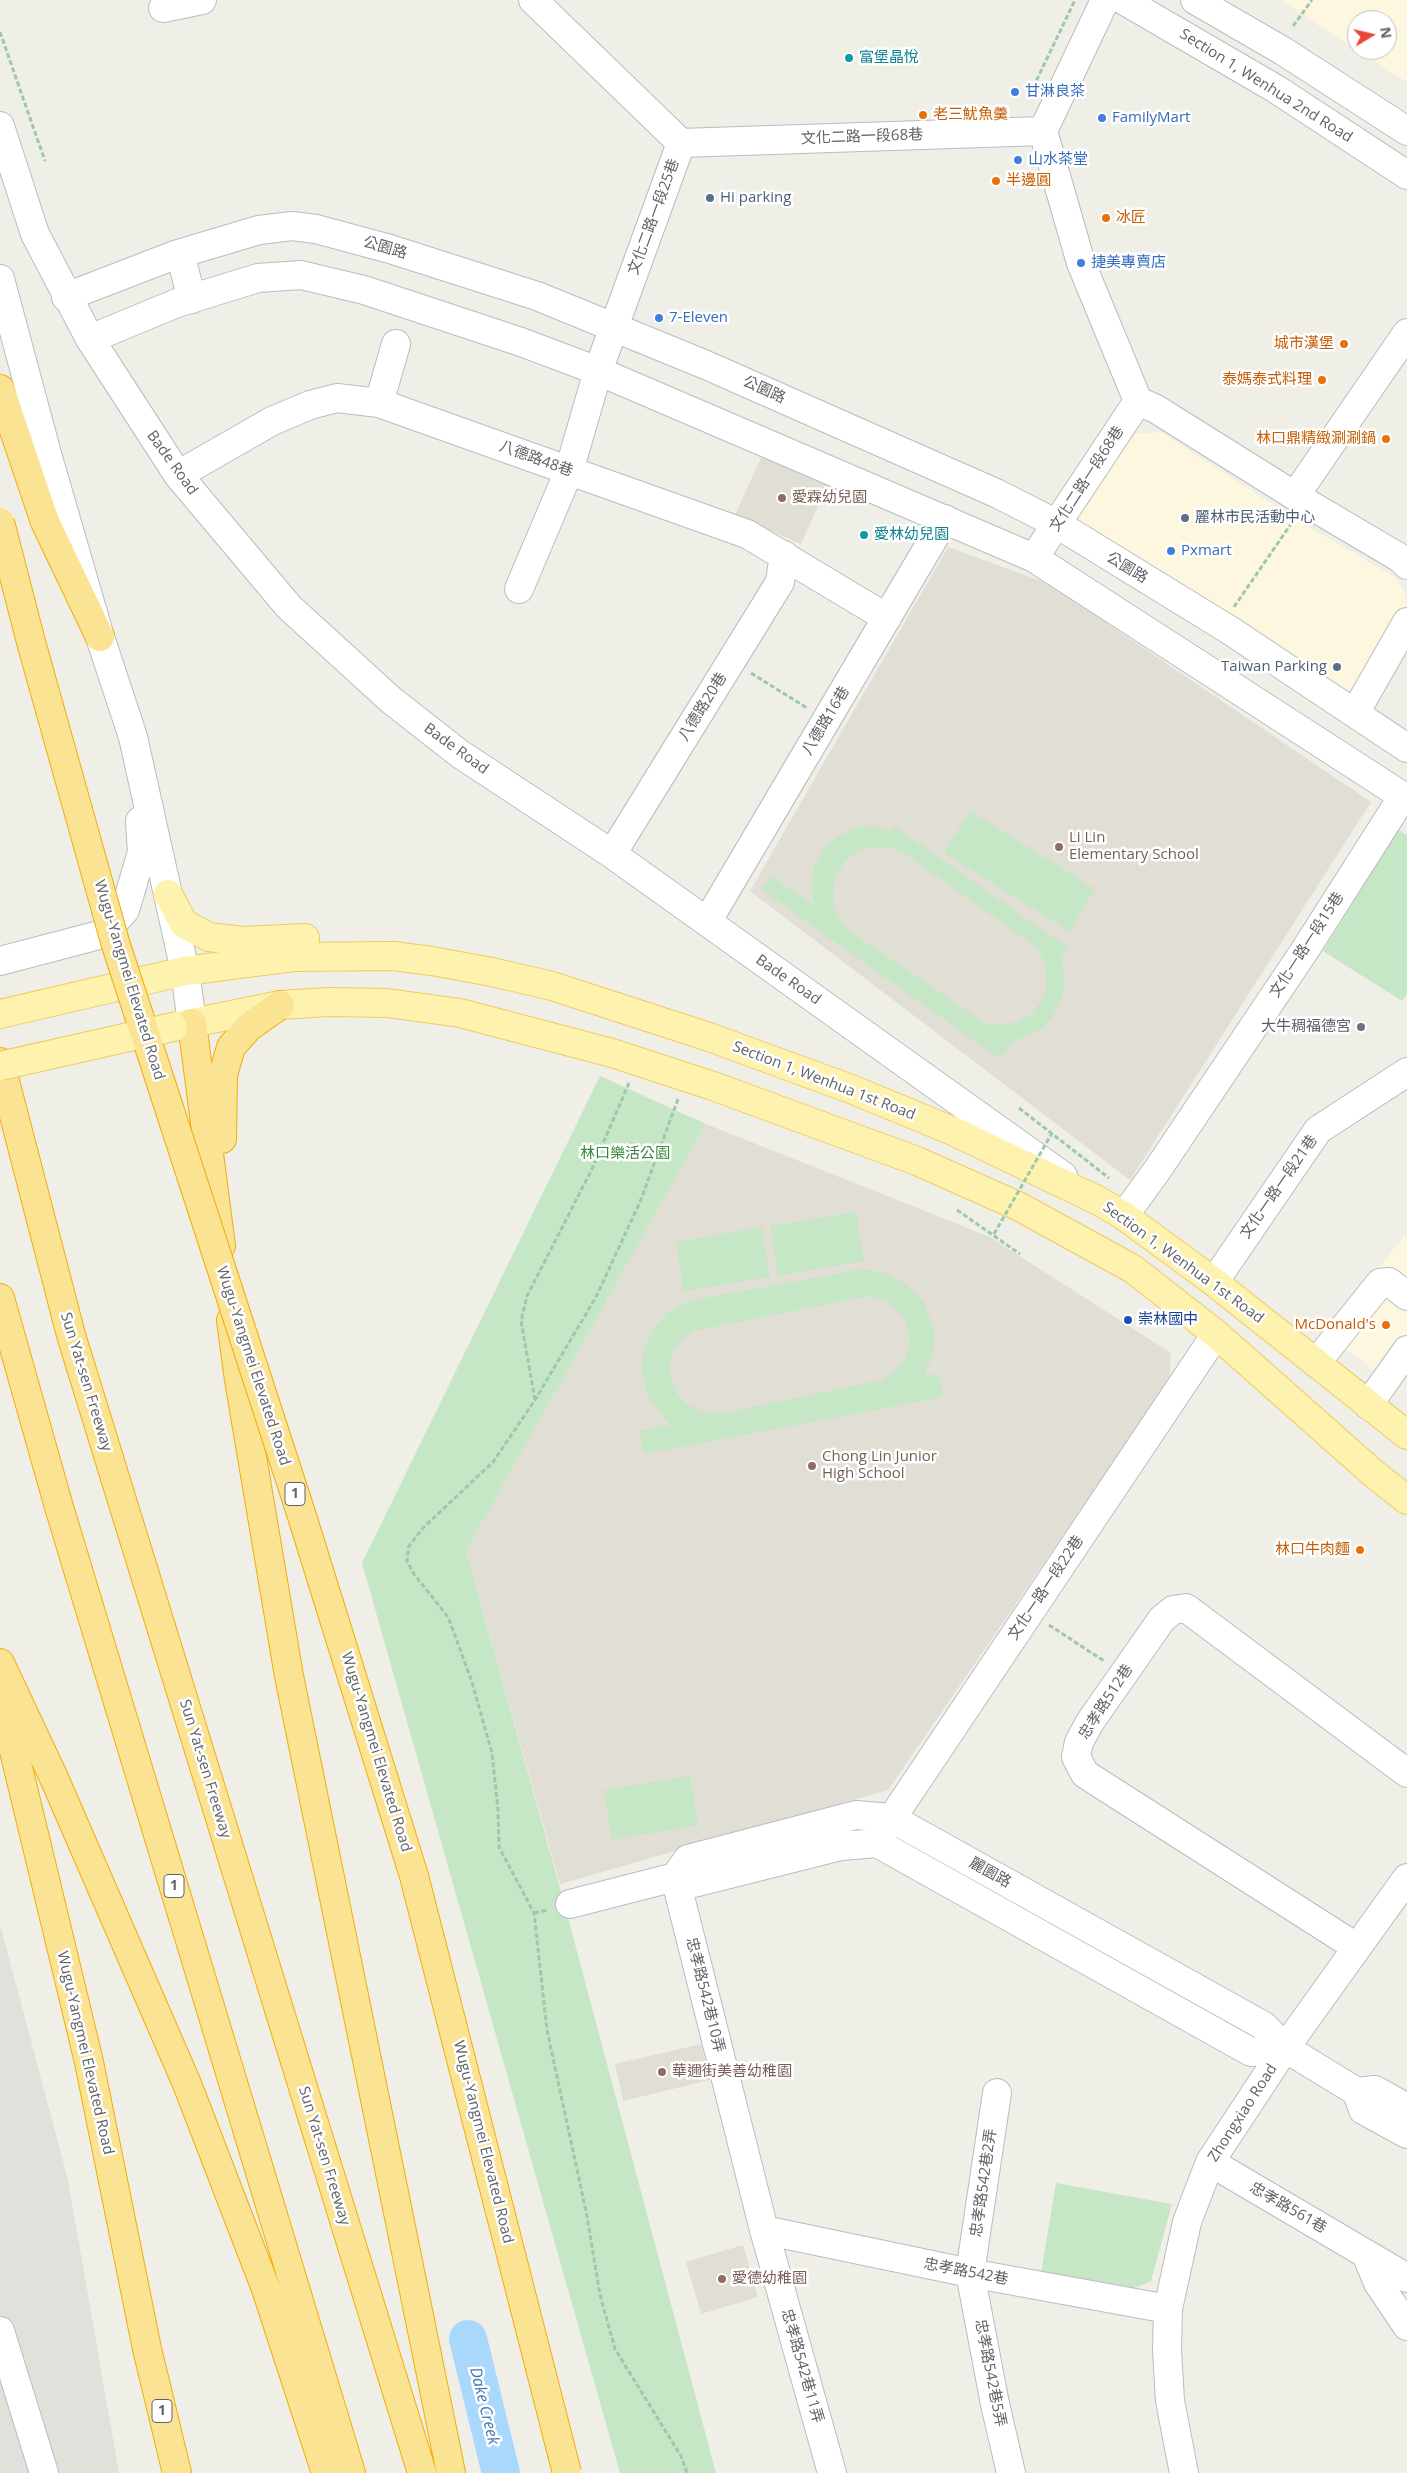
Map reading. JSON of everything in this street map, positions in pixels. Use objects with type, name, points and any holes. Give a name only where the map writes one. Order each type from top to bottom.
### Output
[{"type":"highway","points":[[0,389],[45,522],[100,637]]},
{"type":"highway","name":"Wugu-Yangmei Elevated Road","points":[[0,522],[30,642],[115,942],[298,1503],[414,1876],[567,2473]]},
{"type":"highway","points":[[239,1380],[240,1327],[221,1131],[223,1075],[232,1048],[249,1027],[280,1006]]},
{"type":"highway","points":[[182,1025],[289,1676],[451,2473]]},
{"type":"highway","name":"Sun Yat-sen Freeway","points":[[0,1064],[71,1335],[422,2473]]},
{"type":"highway","name":"1","points":[[0,1298],[59,1507],[350,2473]]},
{"type":"highway","points":[[0,1663],[54,1778],[187,2084],[266,2289],[326,2473]]},
{"type":"highway","name":"Wugu-Yangmei Elevated Road","points":[[0,1693],[89,2062],[147,2349],[177,2473]]},
{"type":"main road","points":[[168,894],[184,924],[209,937],[244,941],[300,938],[352,941],[432,961]]},
{"type":"main road","name":"Section 1, Wenhua 1st Road","points":[[0,1014],[185,970],[293,957],[392,956],[492,972],[552,986],[709,1037],[851,1089],[955,1132],[1099,1201],[1124,1216],[1214,1282],[1407,1436]]},
{"type":"main road","points":[[0,1064],[280,1006],[328,1002],[387,1003],[460,1013],[539,1032],[638,1061],[918,1161],[1018,1206],[1133,1269],[1216,1334],[1373,1473],[1407,1500]]},
{"type":"street","points":[[163,8],[202,0]]},
{"type":"street","name":"文化二路一段25巷","points":[[519,589],[569,471],[598,371],[681,143],[533,0]]},
{"type":"street","points":[[1105,0],[1042,131],[1081,262],[1138,401],[1156,409],[1295,496],[1400,558],[1407,565]]},
{"type":"street","name":"Section 1, Wenhua 2nd Road","points":[[1123,0],[1276,89],[1407,176]]},
{"type":"street","points":[[1195,0],[1283,51],[1407,131]]},
{"type":"street","name":"Bade Road","points":[[0,126],[35,234],[66,298],[90,339],[178,475],[289,607],[391,700],[460,754],[612,854],[1099,1201]]},
{"type":"street","name":"文化二路一段68巷","points":[[681,143],[1042,131]]},
{"type":"street","name":"公園路","points":[[66,298],[180,254],[259,230],[292,226],[316,229],[390,249],[537,296],[706,365],[998,494],[1057,524],[1221,626],[1407,748]]},
{"type":"street","points":[[180,254],[192,299]]},
{"type":"street","points":[[90,339],[192,299],[258,278],[300,275],[364,290],[521,342],[598,371],[1034,558],[1405,797]]},
{"type":"street","points":[[0,279],[47,454],[100,637],[133,737],[185,970],[182,1025]]},
{"type":"street","points":[[1295,496],[1407,334]]},
{"type":"street","points":[[380,403],[396,344]]},
{"type":"street","name":"八德路48巷","points":[[178,475],[272,421],[310,405],[337,398],[380,403],[747,534],[887,618]]},
{"type":"street","name":"文化二路一段68巷","points":[[1034,558],[1138,401]]},
{"type":"street","name":"八德路16巷","points":[[706,922],[946,519]]},
{"type":"street","name":"八德路20巷","points":[[612,854],[780,582],[784,555]]},
{"type":"street","points":[[1355,713],[1407,622]]},
{"type":"street","points":[[0,961],[103,934],[126,910],[142,852],[133,737]]},
{"type":"street","name":"文化一路一段15巷","points":[[1124,1216],[1158,1169],[1405,797]]},
{"type":"street","name":"文化一路一段21巷","points":[[1214,1282],[1318,1130],[1407,1072]]},
{"type":"street","points":[[1316,1363],[1380,1283],[1389,1282],[1407,1296]]},
{"type":"street","name":"文化一路一段22巷","points":[[877,1843],[891,1818],[1216,1334]]},
{"type":"street","points":[[1368,1404],[1407,1350]]},
{"type":"street","name":"忠孝路512巷","points":[[1356,1947],[1085,1774],[1076,1757],[1079,1742],[1090,1722],[1162,1619],[1174,1610],[1186,1608],[1407,1773]]},
{"type":"street","name":"麗園路","points":[[675,1877],[688,1859],[856,1815],[891,1818],[1264,2026],[1285,2048],[1357,2092],[1375,2090],[1407,2108]]},
{"type":"street","points":[[570,1904],[675,1877],[694,1883],[841,1846],[877,1843]]},
{"type":"street","name":"麗園路","points":[[877,1843],[1251,2052],[1285,2048]]},
{"type":"street","name":"忠孝路542巷10弄","points":[[675,1877],[764,2230]]},
{"type":"street","name":"Zhongxiao Road","points":[[1184,2473],[1170,2401],[1167,2350],[1168,2309],[1187,2222],[1210,2162],[1285,2048],[1407,1878]]},
{"type":"street","points":[[1357,2092],[1363,2110],[1407,2134]]},
{"type":"street","name":"忠孝路542巷2弄","points":[[970,2273],[997,2093]]},
{"type":"street","name":"忠孝路561巷","points":[[1210,2162],[1407,2278]]},
{"type":"street","name":"忠孝路542巷","points":[[764,2230],[970,2273],[1168,2309]]},
{"type":"street","name":"忠孝路542巷11弄","points":[[764,2230],[832,2473]]},
{"type":"street","points":[[1366,2254],[1378,2283],[1407,2326]]},
{"type":"street","name":"忠孝路542巷5弄","points":[[970,2273],[995,2404],[1011,2473]]},
{"type":"street","points":[[0,2331],[44,2473]]},
{"type":"path","points":[[1030,94],[1075,0]]},
{"type":"path","points":[[1293,26],[1312,0]]},
{"type":"path","points":[[0,32],[45,161]]},
{"type":"path","points":[[1221,626],[1295,520],[1295,496]]},
{"type":"path","points":[[732,661],[826,720]]},
{"type":"path","points":[[535,1400],[521,1321],[527,1296],[590,1171],[638,1061]]},
{"type":"path","points":[[686,1077],[640,1202],[596,1297],[535,1400],[493,1462],[423,1528],[409,1546],[407,1561],[414,1574],[448,1617],[472,1679],[492,1754],[498,1810],[499,1847],[534,1914],[547,2030],[587,2216],[600,2295],[614,2350],[682,2456],[687,2473]]},
{"type":"path","points":[[1019,1108],[1083,1156]]},
{"type":"path","points":[[994,1234],[1052,1133]]},
{"type":"path","points":[[957,1210],[994,1234],[1020,1254]]},
{"type":"path","points":[[1029,1612],[1124,1673]]},
{"type":"shaded area","points":[[1281,0],[1407,0],[1407,82],[1372,60],[1397,60],[1397,10],[1347,10],[1347,44]]},
{"type":"shaded area","points":[[1161,432],[1295,519],[1395,577],[1403,588],[1407,604],[1357,707],[1067,522],[1135,434]]},
{"type":"shaded area","name":"愛霖幼兒園","points":[[764,451],[829,481],[801,544],[735,515]]},
{"type":"shaded area","name":"Li Lin Elementary School","points":[[948,547],[1049,584],[1371,802],[1130,1180],[750,891]]},
{"type":"shaded area","name":"Chong Lin Junior High School","points":[[706,1124],[990,1237],[1171,1353],[1169,1381],[888,1790],[560,1884],[466,1551]]},
{"type":"shaded area","points":[[1405,1235],[1407,1237],[1407,1365],[1392,1384],[1326,1334]]},
{"type":"shaded area","points":[[0,1924],[68,2180],[119,2473],[0,2473]]},
{"type":"shaded area","name":"華邇街美善幼稚園","points":[[701,2044],[710,2080],[623,2101],[615,2064]]},
{"type":"shaded area","name":"愛德幼稚園","points":[[743,2245],[758,2297],[701,2314],[686,2262]]},
{"type":"green space","points":[[970,811],[1095,889],[1069,931],[944,853]]},
{"type":"green space","points":[[894,826],[1068,948],[1061,958],[1065,979],[1062,999],[1053,1015],[1041,1029],[1013,1042],[1000,1059],[762,890],[771,876],[814,905],[811,887],[814,866],[824,848],[840,835],[860,827],[879,827],[890,832]],"holes":[[[875,847],[891,848],[904,853],[1036,947],[1044,960],[1047,974],[1046,988],[1041,1002],[1031,1014],[1017,1022],[1001,1025],[985,1023],[850,931],[840,919],[833,904],[833,888],[837,873],[846,860],[859,851]]]},
{"type":"green space","points":[[1398,830],[1407,835],[1407,994],[1402,1001],[1323,951]]},
{"type":"green space","name":"林口樂活公園","points":[[600,1076],[706,1124],[466,1551],[559,1884],[716,2473],[620,2473],[362,1563]]},
{"type":"green space","points":[[856,1212],[864,1261],[778,1276],[770,1226]]},
{"type":"green space","points":[[762,1227],[770,1277],[684,1291],[676,1242]]},
{"type":"green space","points":[[863,1269],[886,1273],[907,1285],[924,1303],[934,1329],[934,1352],[924,1376],[939,1374],[943,1397],[644,1454],[640,1431],[670,1425],[648,1397],[642,1375],[643,1352],[652,1331],[667,1313],[688,1301]],"holes":[[[863,1297],[873,1297],[886,1301],[897,1309],[905,1320],[909,1333],[909,1348],[904,1362],[894,1373],[882,1380],[725,1413],[700,1411],[687,1404],[677,1394],[671,1380],[670,1366],[673,1352],[681,1339],[693,1331]]]},
{"type":"green space","points":[[690,1776],[698,1825],[612,1840],[604,1790]]},
{"type":"green space","points":[[900,1837],[1195,2002],[1187,2004],[904,1845]]},
{"type":"green space","points":[[1056,2183],[1172,2204],[1151,2281],[1135,2288],[1041,2273]]},
{"type":"waterway","name":"Dake Creek","points":[[468,2339],[501,2473]]},
{"type":"place","name":"富堡晶悅","points":[[849,58]]},
{"type":"place","name":"甘淋良茶","points":[[1015,92]]},
{"type":"place","name":"老三魷魚羹","points":[[923,115]]},
{"type":"place","name":"FamilyMart","points":[[1102,118]]},
{"type":"place","name":"山水茶堂","points":[[1018,160]]},
{"type":"place","name":"半邊圓","points":[[996,181]]},
{"type":"place","name":"Hi parking","points":[[710,198]]},
{"type":"place","name":"冰匠","points":[[1106,218]]},
{"type":"place","name":"捷美專賣店","points":[[1081,263]]},
{"type":"place","name":"7-Eleven","points":[[659,318]]},
{"type":"place","name":"城市漢堡","points":[[1344,344]]},
{"type":"place","name":"泰媽泰式料理","points":[[1322,380]]},
{"type":"place","name":"林口鼎精緻涮涮鍋","points":[[1386,439]]},
{"type":"place","name":"愛霖幼兒園","points":[[782,498]]},
{"type":"place","name":"麗林市民活動中心","points":[[1185,518]]},
{"type":"place","name":"愛林幼兒園","points":[[864,535]]},
{"type":"place","name":"Pxmart","points":[[1171,551]]},
{"type":"place","name":"Taiwan Parking","points":[[1337,667]]},
{"type":"place","name":"Li Lin Elementary School","points":[[1059,847]]},
{"type":"place","name":"大牛稠福德宮","points":[[1361,1027]]},
{"type":"place","name":"崇林國中","points":[[1128,1320]]},
{"type":"place","name":"McDonald's","points":[[1386,1325]]},
{"type":"place","name":"Chong Lin Junior High School","points":[[812,1466]]},
{"type":"place","name":"林口牛肉麵","points":[[1360,1550]]},
{"type":"place","name":"華邇街美善幼稚園","points":[[662,2072]]},
{"type":"place","name":"愛德幼稚園","points":[[722,2279]]}]
